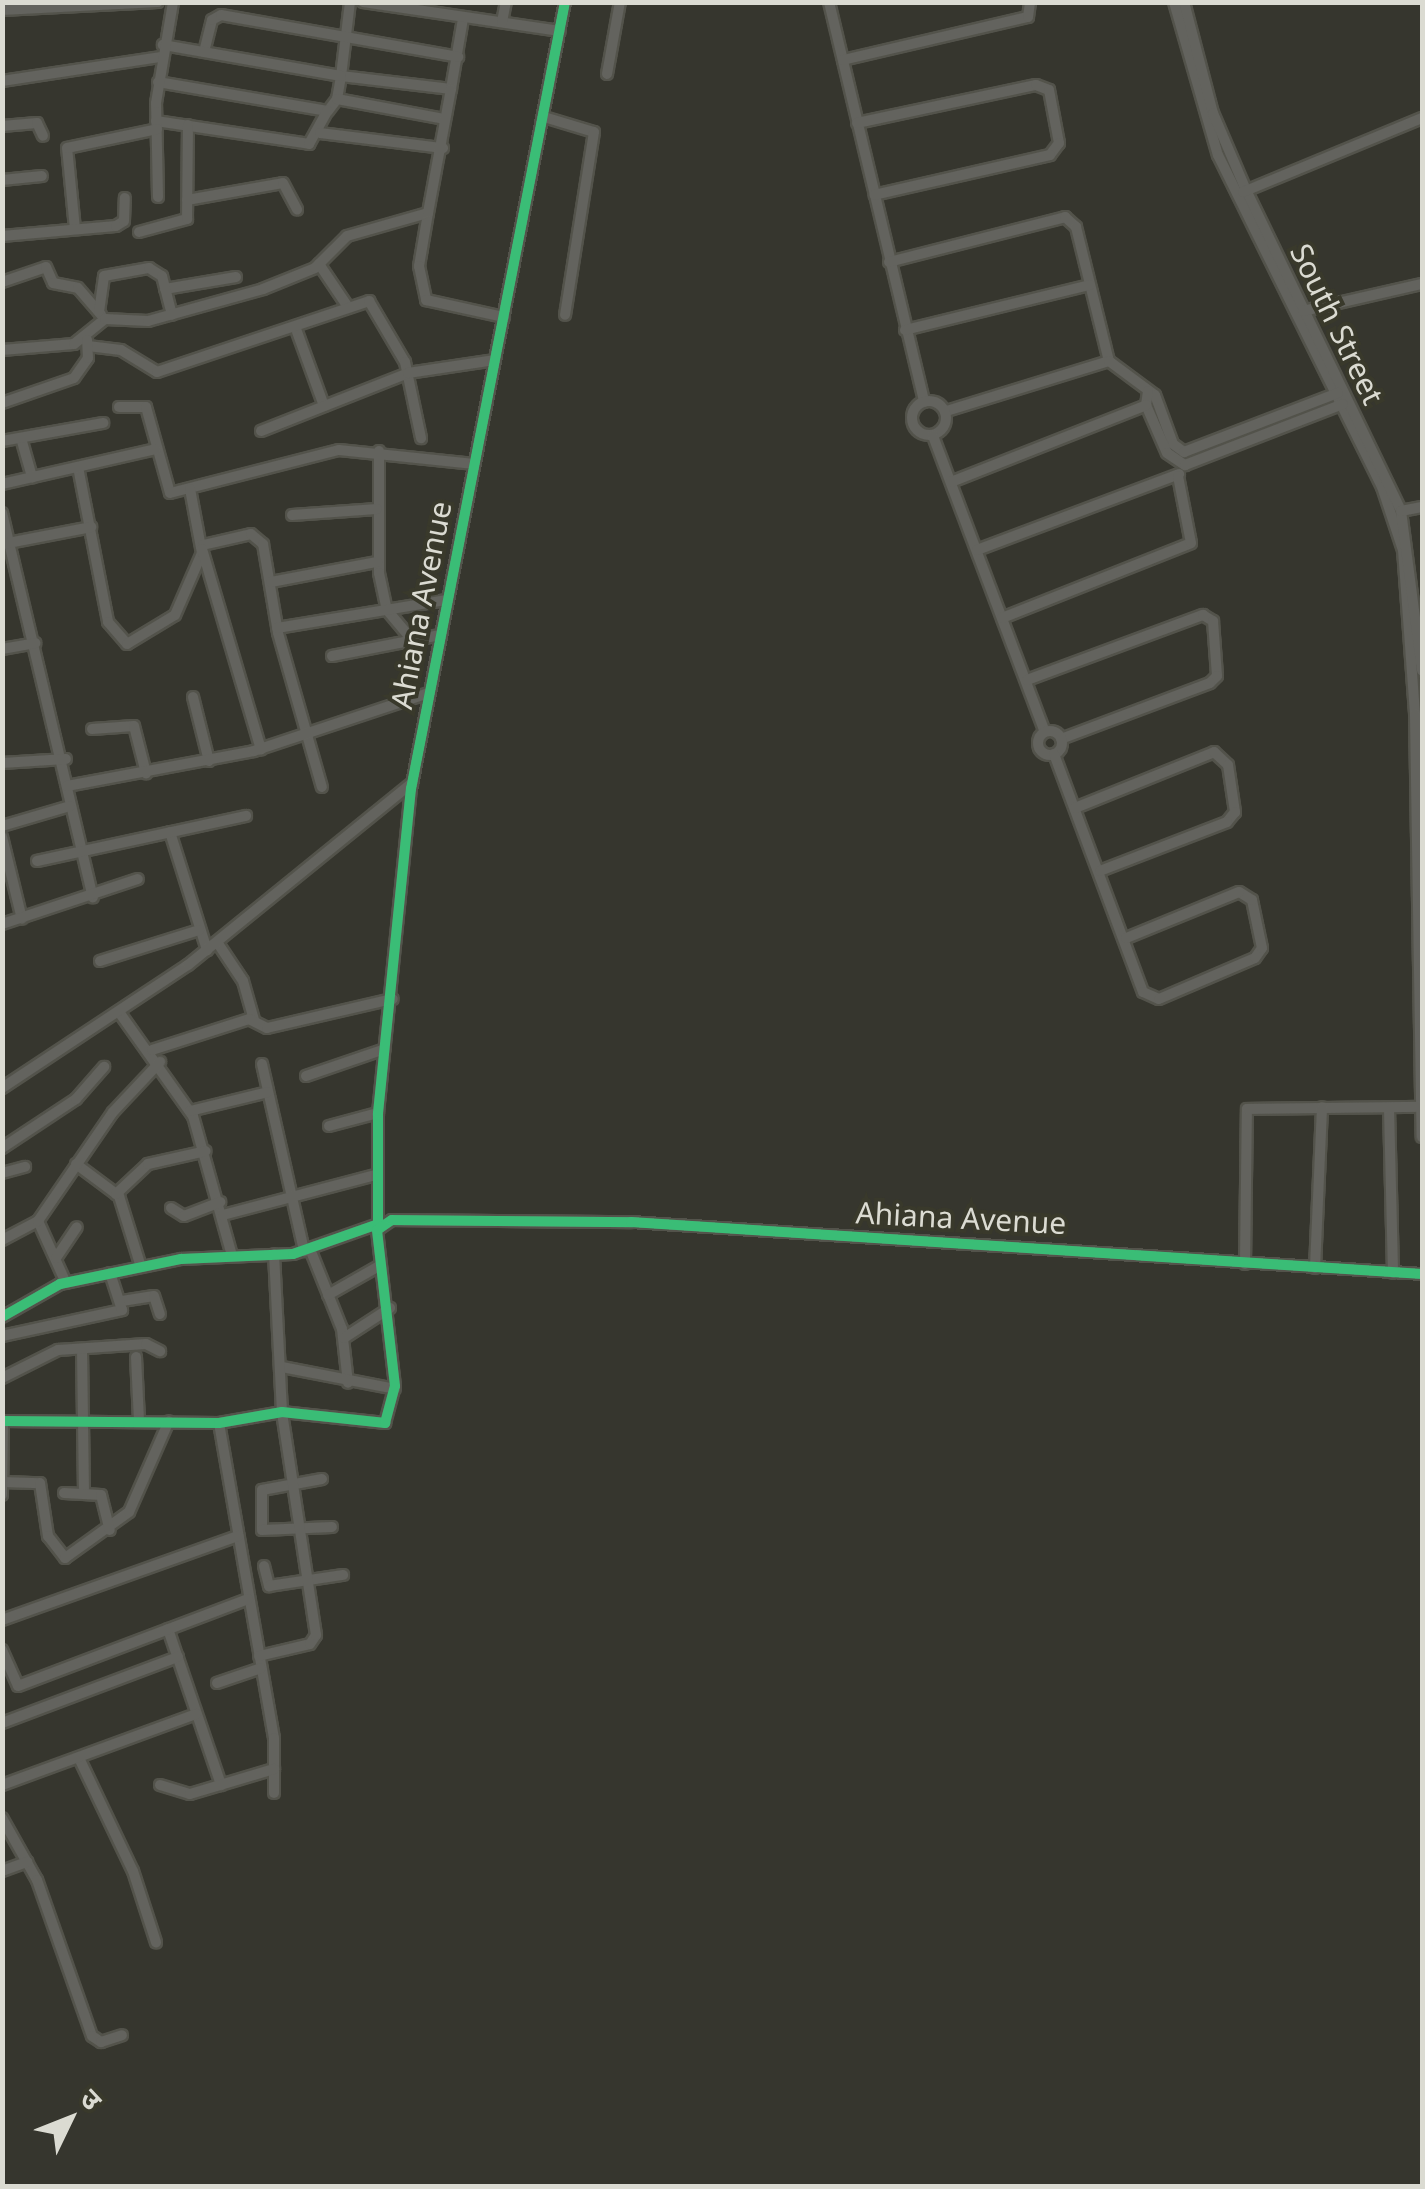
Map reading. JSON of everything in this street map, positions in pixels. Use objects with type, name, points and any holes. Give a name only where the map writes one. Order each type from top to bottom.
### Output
[{"type":"street","points":[[2,10],[158,2]]},
{"type":"street","points":[[158,197],[158,82],[173,2]]},
{"type":"street","points":[[75,228],[67,148],[156,125],[188,125],[309,144],[320,133],[327,111],[337,99],[350,2]]},
{"type":"street","points":[[363,2],[560,30]]},
{"type":"street","points":[[473,2],[451,89],[420,266],[426,300],[504,317]]},
{"type":"street","points":[[502,22],[506,2]]},
{"type":"street","name":"Ahiana Avenue","points":[[395,1390],[375,1175],[412,783],[565,2]]},
{"type":"street","points":[[607,74],[620,2]]},
{"type":"street","points":[[830,2],[924,402],[912,423],[933,436],[1045,732],[1040,750],[1054,754]]},
{"type":"street","points":[[843,60],[1028,16],[1030,2]]},
{"type":"street","points":[[1174,2],[1205,118],[1342,398],[1388,500],[1403,550],[1419,713],[1422,1137]]},
{"type":"street","name":"South Street","points":[[1184,2],[1241,193],[1304,311],[1342,398],[1401,511],[1422,671]]},
{"type":"street","points":[[204,52],[212,20],[221,15],[458,57]]},
{"type":"street","points":[[2,81],[162,51],[204,52],[341,76],[451,89]]},
{"type":"street","points":[[158,82],[327,111]]},
{"type":"street","points":[[858,123],[1036,85],[1048,90],[1059,143],[1050,155],[874,194]]},
{"type":"street","points":[[337,99],[445,119]]},
{"type":"street","points":[[544,117],[594,132],[565,315]]},
{"type":"street","points":[[1241,193],[1422,118]]},
{"type":"street","points":[[2,126],[37,123],[43,136]]},
{"type":"street","points":[[140,232],[181,224],[187,200],[188,125]]},
{"type":"street","points":[[320,133],[443,148]]},
{"type":"street","points":[[2,180],[42,176]]},
{"type":"street","points":[[187,200],[283,183],[296,209]]},
{"type":"street","points":[[2,236],[122,224],[125,198]]},
{"type":"street","points":[[102,316],[172,315],[319,264],[347,236],[428,213]]},
{"type":"street","points":[[890,262],[1065,218],[1076,227],[1109,361],[1148,391],[1184,452],[1271,427]]},
{"type":"street","points":[[319,264],[348,307]]},
{"type":"street","points":[[3,282],[46,267],[53,283],[78,288],[102,316]]},
{"type":"street","points":[[2,402],[74,378],[87,341],[102,316],[102,278],[111,273],[156,268],[172,315]]},
{"type":"street","points":[[166,290],[236,277]]},
{"type":"street","points":[[1304,311],[1422,284]]},
{"type":"street","points":[[905,330],[1090,285]]},
{"type":"street","points":[[2,350],[87,341],[122,350],[157,372],[296,328],[348,307],[374,305],[408,373],[421,438]]},
{"type":"street","points":[[296,328],[324,406]]},
{"type":"street","points":[[261,431],[408,373],[496,360]]},
{"type":"street","points":[[924,402],[946,412],[1109,361]]},
{"type":"street","points":[[1148,391],[1146,405],[1168,453],[1185,465]]},
{"type":"street","points":[[977,550],[1178,476],[1185,465],[1342,398]]},
{"type":"street","points":[[119,407],[143,404],[167,492],[326,452],[379,451],[474,464]]},
{"type":"street","points":[[950,482],[1146,405]]},
{"type":"street","points":[[933,436],[946,424],[946,412]]},
{"type":"street","points":[[2,441],[103,423]]},
{"type":"street","points":[[20,438],[32,476]]},
{"type":"street","points":[[2,484],[156,449]]},
{"type":"street","points":[[379,451],[377,562],[388,610],[410,637]]},
{"type":"street","points":[[78,467],[108,622],[127,644],[175,615],[202,547]]},
{"type":"street","points":[[1002,618],[1191,543],[1178,476]]},
{"type":"street","points":[[190,489],[202,547],[261,749]]},
{"type":"street","points":[[1401,511],[1422,507]]},
{"type":"street","points":[[292,515],[377,509]]},
{"type":"street","points":[[2,514],[6,543],[66,759],[70,806],[93,897]]},
{"type":"street","points":[[6,543],[91,527]]},
{"type":"street","points":[[202,547],[256,534],[270,582],[276,628],[322,787]]},
{"type":"street","points":[[270,582],[315,580],[377,562]]},
{"type":"street","points":[[276,628],[447,600]]},
{"type":"street","points":[[1026,680],[1203,615],[1214,621],[1217,676],[1210,684],[1061,739],[1045,732]]},
{"type":"street","points":[[332,656],[410,637],[440,635]]},
{"type":"street","points":[[2,650],[35,643]]},
{"type":"street","points":[[67,786],[261,749],[428,693]]},
{"type":"street","points":[[193,698],[209,761]]},
{"type":"street","points":[[92,730],[134,726],[146,773]]},
{"type":"street","points":[[1061,739],[1054,754],[1143,992],[1156,999],[1255,958],[1262,948],[1252,900],[1239,892],[1126,938]]},
{"type":"street","points":[[1075,808],[1214,752],[1228,765],[1235,812],[1227,822],[1100,872]]},
{"type":"street","points":[[2,763],[66,759]]},
{"type":"street","points":[[2,1088],[212,946],[412,783]]},
{"type":"street","points":[[2,826],[70,806]]},
{"type":"street","points":[[37,861],[246,816]]},
{"type":"street","points":[[170,832],[200,930],[243,980],[254,1020]]},
{"type":"street","points":[[2,837],[22,918]]},
{"type":"street","points":[[2,924],[138,879]]},
{"type":"street","points":[[100,962],[200,930]]},
{"type":"street","points":[[152,1050],[198,1030],[254,1020],[267,1028],[393,999]]},
{"type":"street","points":[[118,1012],[152,1050],[190,1111],[206,1151],[232,1256]]},
{"type":"street","points":[[306,1076],[385,1050]]},
{"type":"street","points":[[2,1240],[38,1220],[76,1164],[160,1062]]},
{"type":"street","points":[[262,1064],[291,1203],[344,1338],[348,1383]]},
{"type":"street","points":[[2,1148],[76,1099],[104,1067]]},
{"type":"street","points":[[190,1111],[268,1092]]},
{"type":"street","points":[[1245,1264],[1244,1114],[1252,1105],[1420,1107]]},
{"type":"street","points":[[1315,1268],[1322,1107]]},
{"type":"street","points":[[1390,1108],[1393,1273]]},
{"type":"street","points":[[329,1126],[378,1113]]},
{"type":"street","points":[[116,1194],[148,1164],[206,1151]]},
{"type":"street","points":[[76,1164],[116,1194],[141,1267]]},
{"type":"street","points":[[2,1173],[25,1168]]},
{"type":"street","points":[[223,1215],[291,1203],[375,1175]]},
{"type":"street","points":[[171,1208],[184,1216],[220,1202]]},
{"type":"street","points":[[38,1220],[66,1282]]},
{"type":"street","name":"Ahiana Avenue","points":[[378,1224],[626,1222],[1422,1274]]},
{"type":"street","points":[[2,1317],[66,1282],[141,1267],[307,1250],[378,1224]]},
{"type":"street","points":[[56,1258],[77,1226]]},
{"type":"street","points":[[259,1656],[313,1642],[282,1412],[274,1254]]},
{"type":"street","points":[[328,1296],[381,1265]]},
{"type":"street","points":[[2,1336],[118,1312],[122,1301],[110,1273]]},
{"type":"street","points":[[122,1301],[154,1296],[160,1314]]},
{"type":"street","points":[[344,1338],[390,1308]]},
{"type":"street","points":[[2,1378],[45,1353],[146,1344],[160,1352]]},
{"type":"street","points":[[82,1349],[84,1493]]},
{"type":"street","points":[[136,1357],[138,1421]]},
{"type":"street","points":[[5,1422],[219,1423],[282,1412],[376,1425],[390,1417],[395,1390],[282,1367]]},
{"type":"street","points":[[2,1410],[2,1495]]},
{"type":"street","points":[[4,1482],[40,1483],[58,1558],[110,1530],[130,1512],[169,1421]]},
{"type":"street","points":[[219,1423],[261,1668],[274,1793]]},
{"type":"street","points":[[322,1479],[262,1490],[258,1509],[265,1534],[332,1527]]},
{"type":"street","points":[[64,1493],[104,1498],[110,1530]]},
{"type":"street","points":[[2,1620],[238,1536]]},
{"type":"street","points":[[264,1566],[268,1586],[342,1575]]},
{"type":"street","points":[[2,1650],[18,1686],[248,1598]]},
{"type":"street","points":[[168,1629],[221,1785]]},
{"type":"street","points":[[2,1723],[178,1658]]},
{"type":"street","points":[[217,1683],[261,1668]]},
{"type":"street","points":[[2,1785],[196,1714]]},
{"type":"street","points":[[79,1758],[133,1871],[156,1942]]},
{"type":"street","points":[[160,1785],[180,1795],[274,1769]]},
{"type":"street","points":[[2,1818],[27,1862],[92,2036],[101,2042],[122,2036]]},
{"type":"street","points":[[2,1872],[27,1862]]},
{"type":"cycle path","points":[[2,1317],[60,1284],[181,1259],[293,1254],[378,1224],[378,1113],[411,789],[565,2]]},
{"type":"cycle path","points":[[2,1421],[219,1423],[282,1412],[385,1423],[395,1386],[377,1230],[392,1220],[631,1222],[1422,1274]]}]
